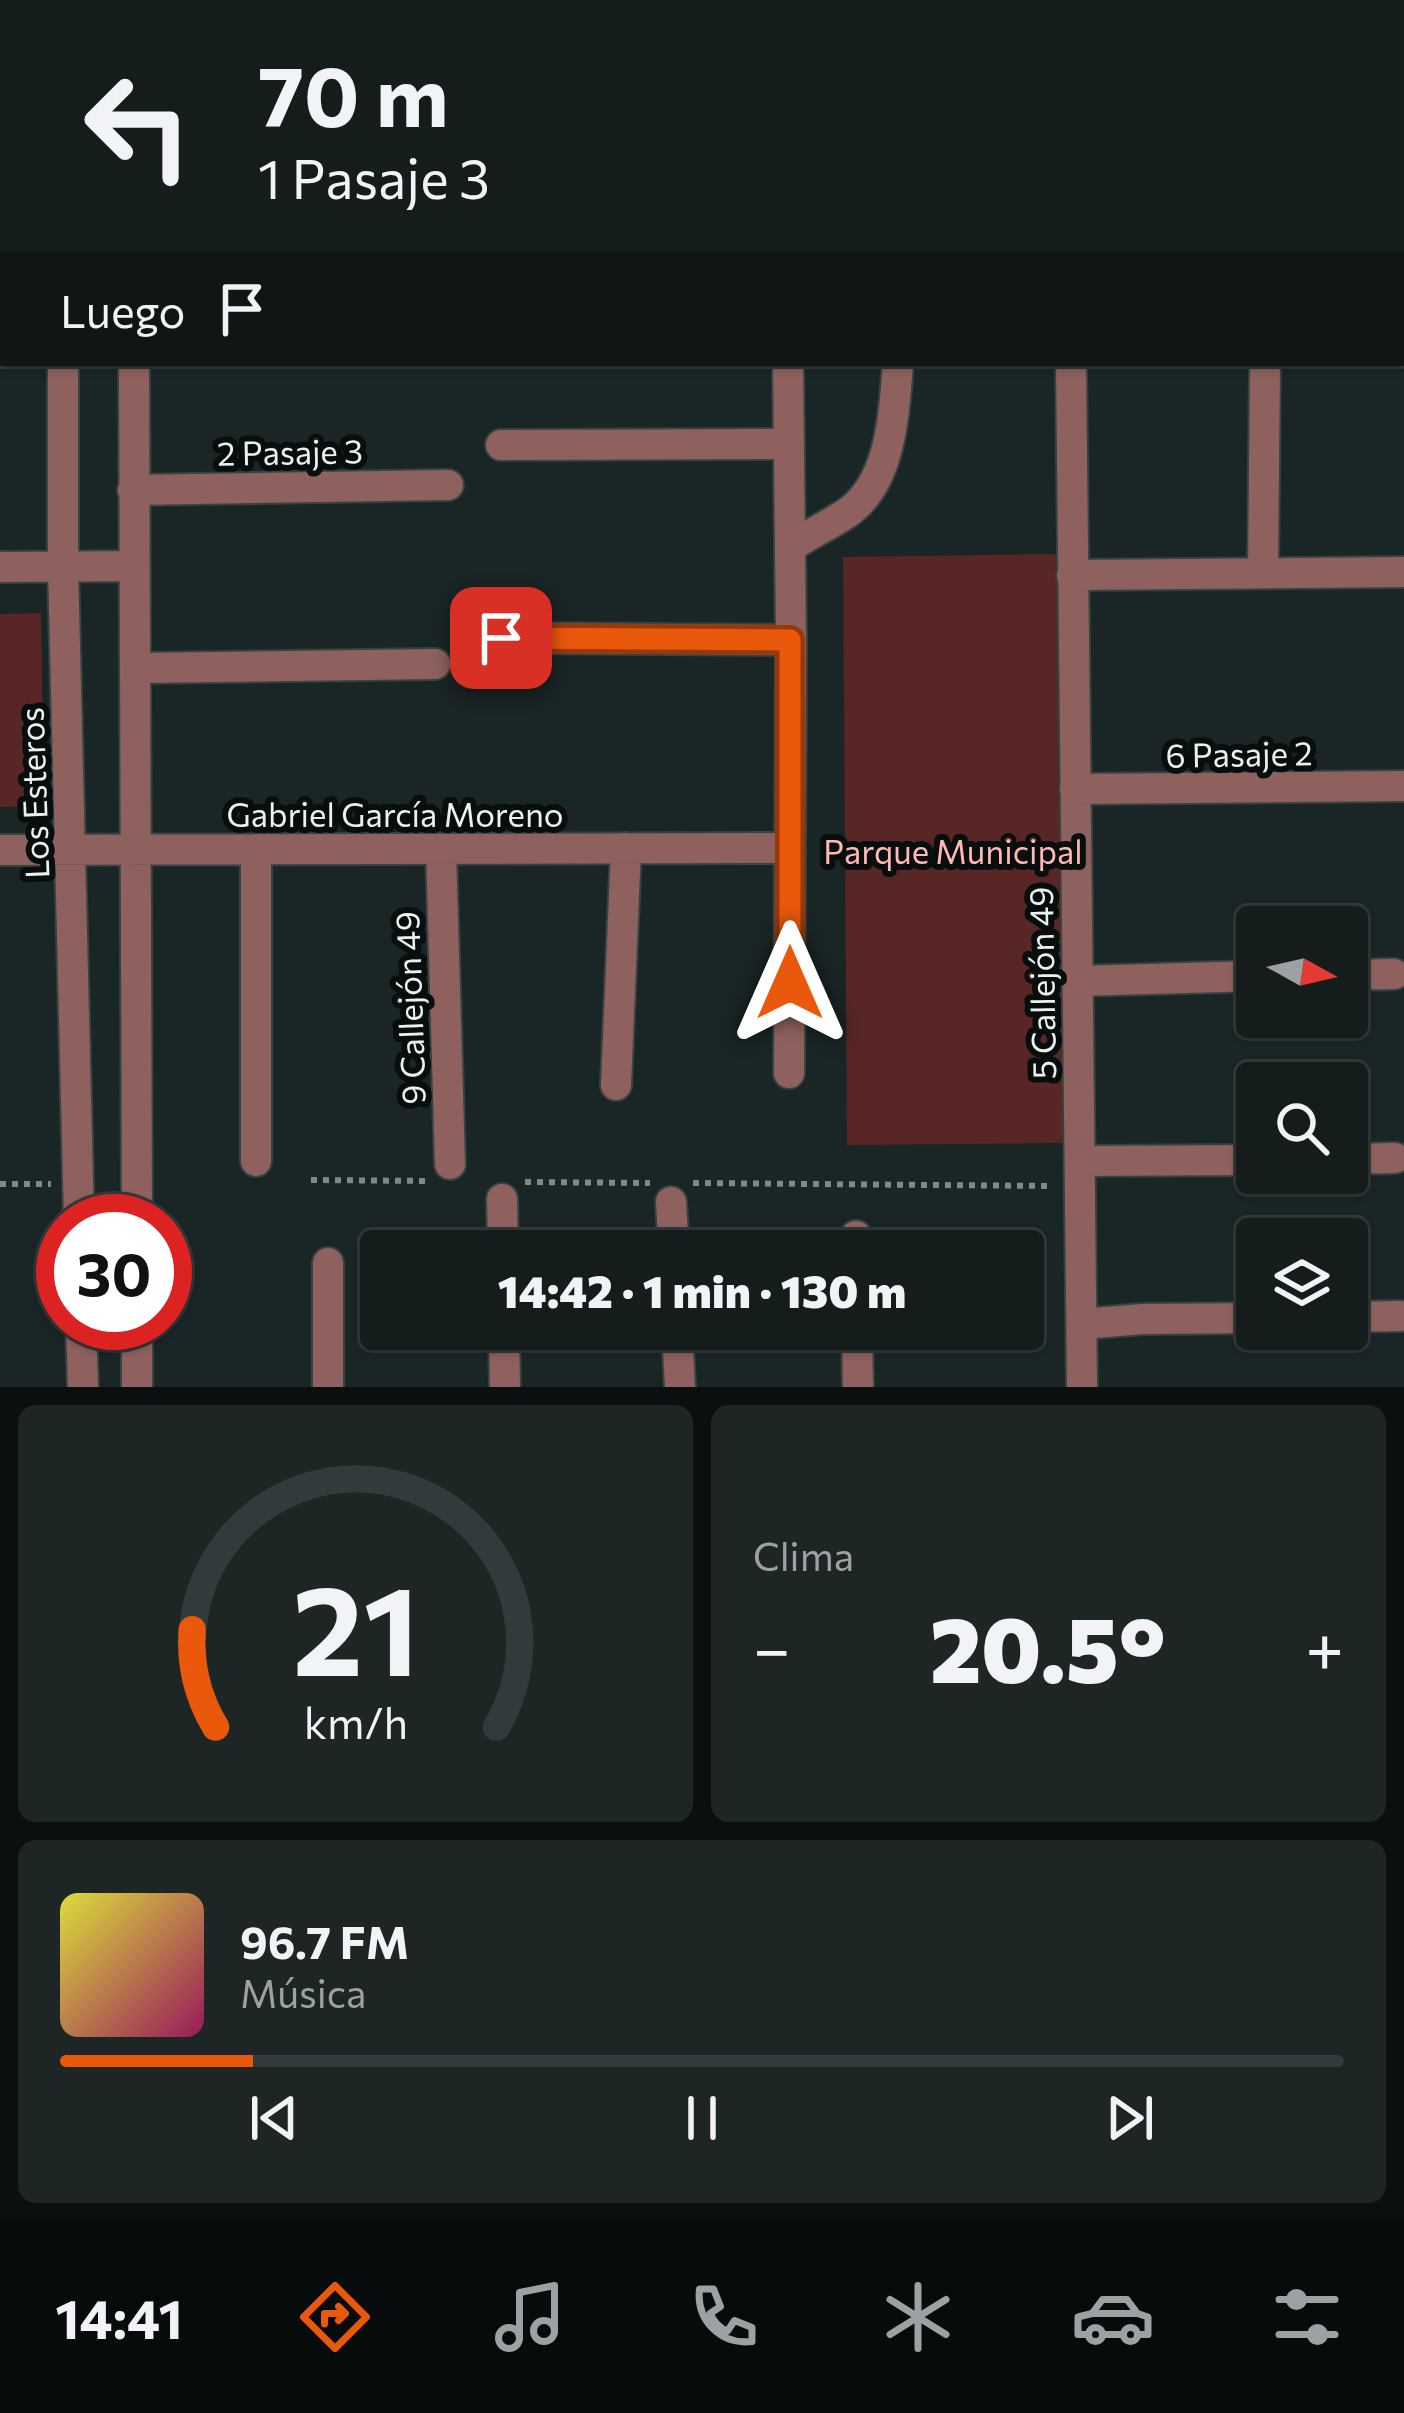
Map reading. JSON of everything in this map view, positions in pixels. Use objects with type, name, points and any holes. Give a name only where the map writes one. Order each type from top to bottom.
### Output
[{"type":"street","name":"Los Esteros","points":[[62,366],[78,1194]]},
{"type":"street","points":[[134,366],[137,1194]]},
{"type":"street","points":[[788,366],[790,1072]]},
{"type":"street","points":[[790,547],[850,512],[868,491],[882,465],[898,366]]},
{"type":"street","name":"5 Callejón 49","points":[[1071,366],[1082,1387]]},
{"type":"street","points":[[1263,573],[1265,366]]},
{"type":"street","points":[[501,445],[788,444]]},
{"type":"street","name":"2 Pasaje 3","points":[[133,490],[448,485]]},
{"type":"street","points":[[0,567],[134,566]]},
{"type":"street","points":[[1072,575],[1404,572]]},
{"type":"street","points":[[501,638],[790,640]]},
{"type":"street","points":[[135,668],[435,664]]},
{"type":"street","name":"6 Pasaje 2","points":[[1075,789],[1404,786]]},
{"type":"street","points":[[616,1085],[626,848]]},
{"type":"street","name":"Gabriel García Moreno","points":[[0,850],[790,848]]},
{"type":"street","points":[[256,849],[256,1161]]},
{"type":"street","name":"9 Callejón 49","points":[[441,849],[450,1164]]},
{"type":"street","points":[[1368,975],[1394,974]]},
{"type":"street","points":[[1077,981],[1236,977]]},
{"type":"street","points":[[1368,1159],[1395,1158]]},
{"type":"street","points":[[1080,1161],[1236,1160]]},
{"type":"street","points":[[502,1198],[503,1230]]},
{"type":"street","points":[[671,1202],[673,1230]]},
{"type":"street","points":[[328,1263],[328,1387]]},
{"type":"street","points":[[1368,1316],[1400,1316]]},
{"type":"street","points":[[1082,1324],[1236,1318]]},
{"type":"street","points":[[82,1350],[83,1387]]},
{"type":"street","points":[[137,1350],[137,1387]]},
{"type":"street","points":[[504,1350],[505,1387]]},
{"type":"street","points":[[678,1350],[680,1387]]},
{"type":"street","points":[[857,1350],[857,1387]]},
{"type":"path","points":[[0,1184],[78,1183]]},
{"type":"green space","name":"Parque Municipal","points":[[1059,554],[1063,1143],[847,1145],[843,557]]},
{"type":"green space","points":[[41,613],[44,806],[0,807],[0,614]]},
{"type":"route","points":[[501,638],[790,640],[790,983]]}]
